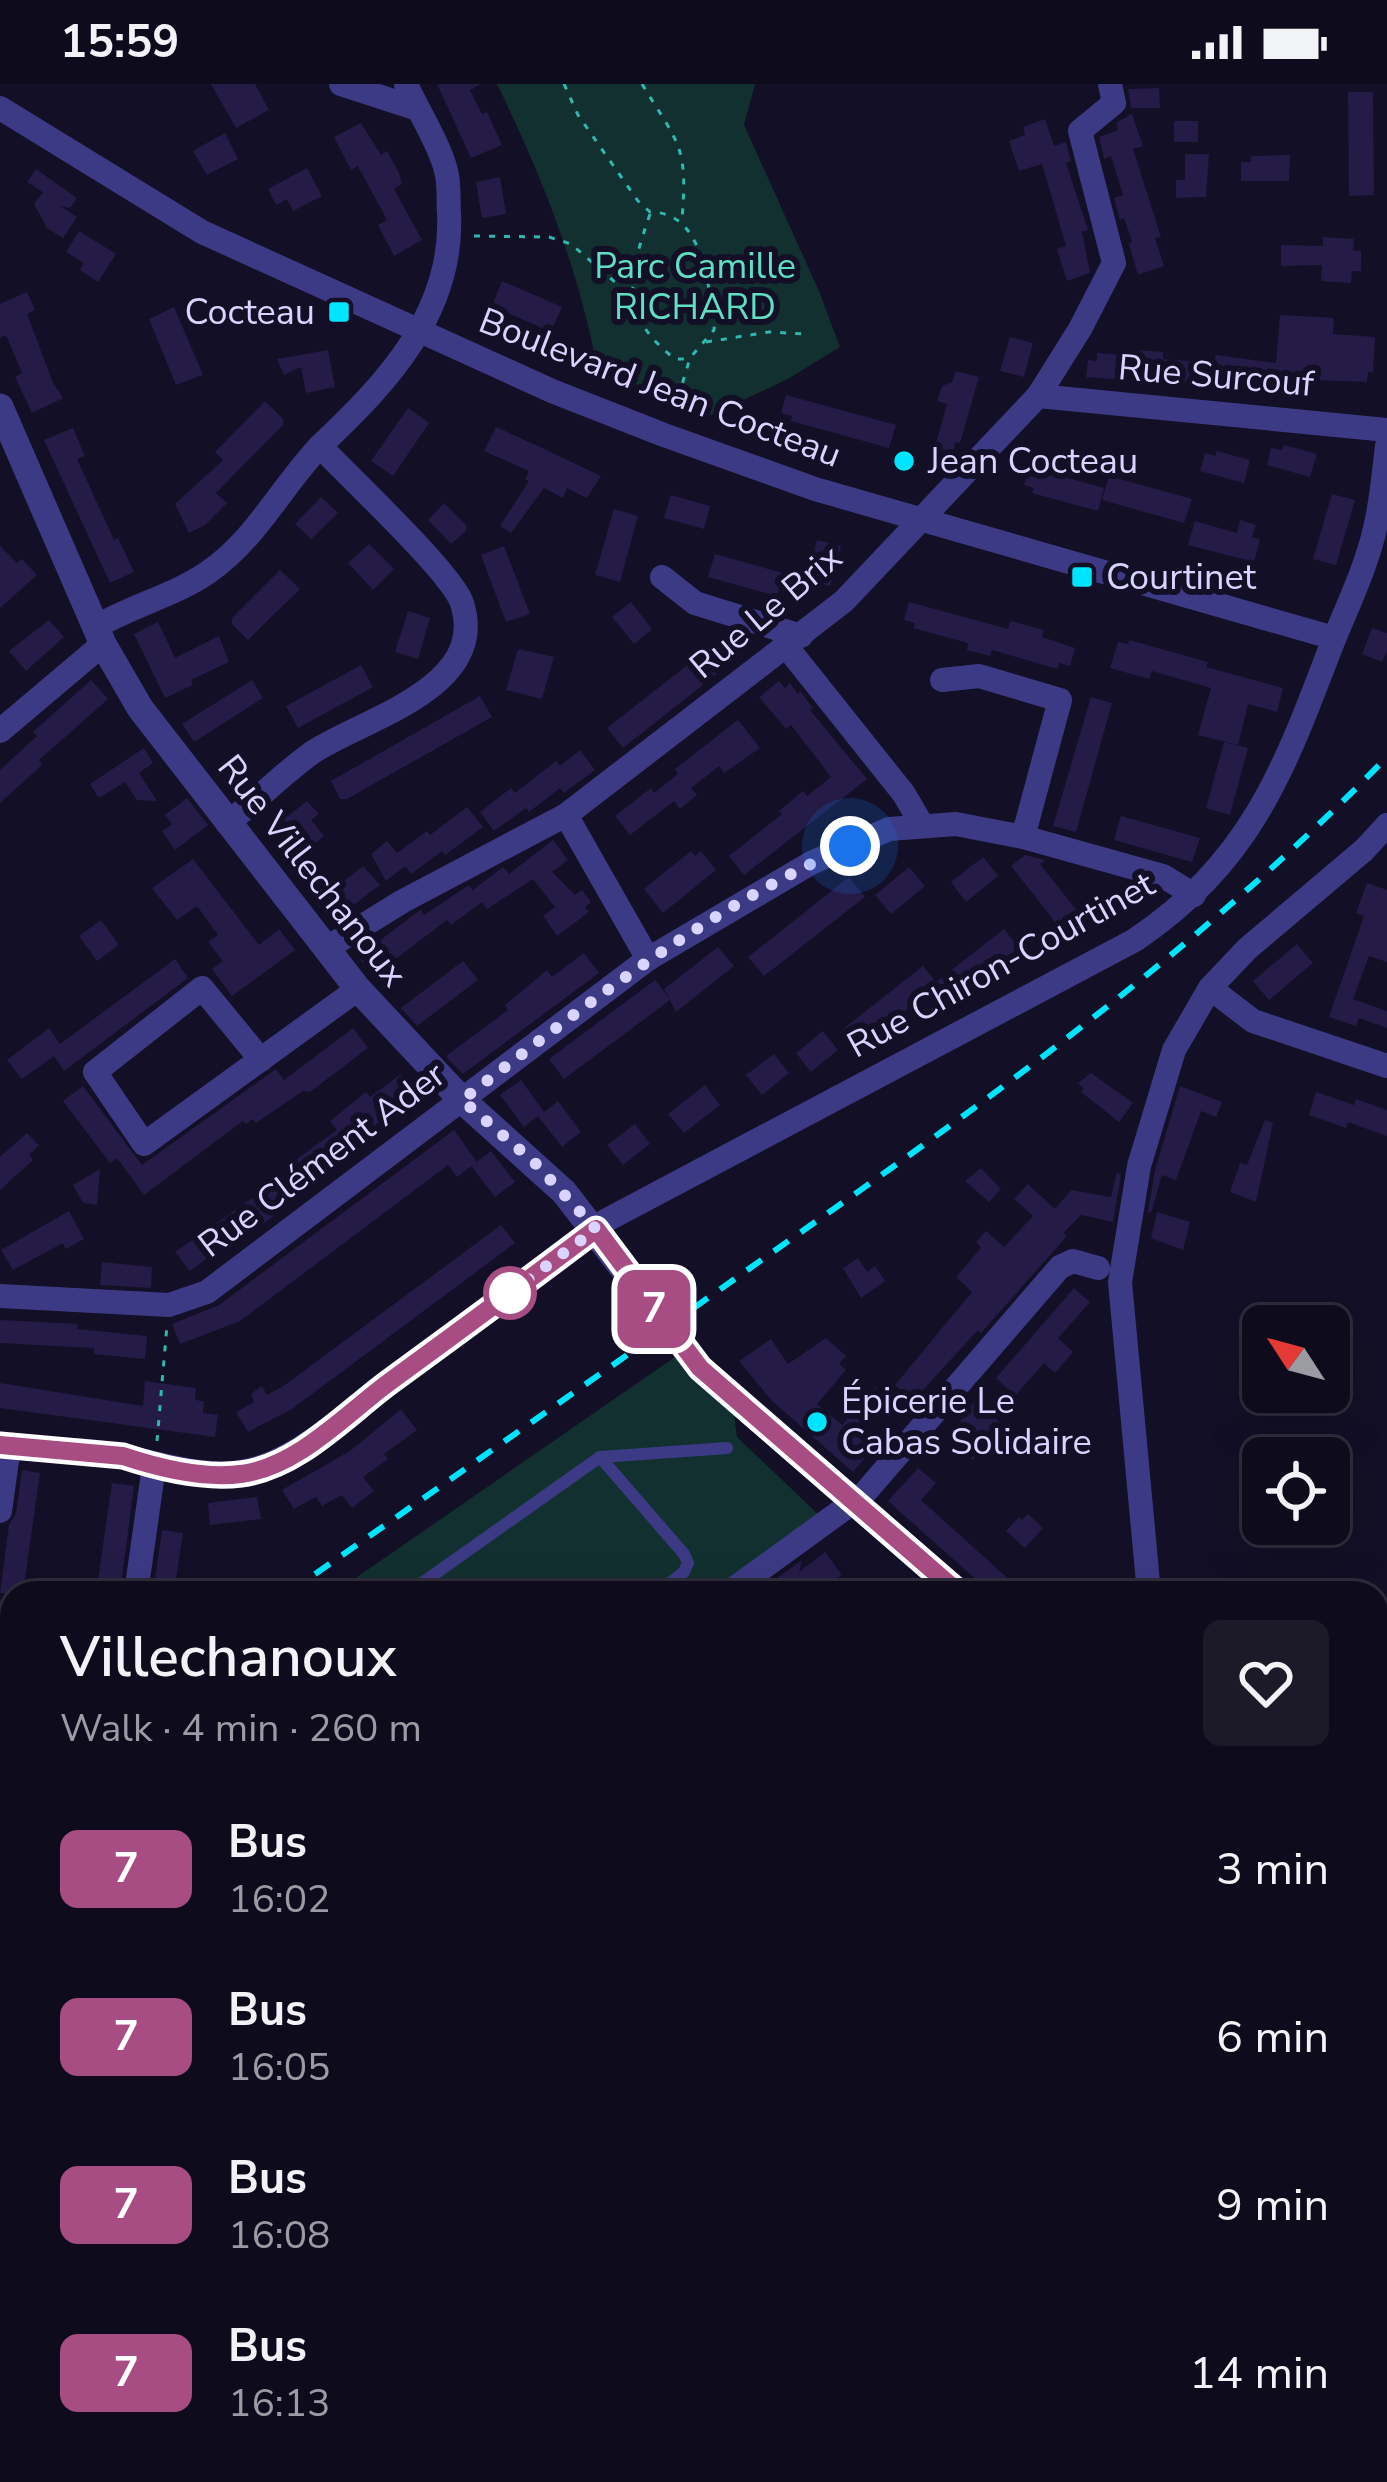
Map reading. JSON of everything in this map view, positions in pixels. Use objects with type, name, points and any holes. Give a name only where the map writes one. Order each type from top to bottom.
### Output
[{"type":"street","points":[[341,84],[418,110]]},
{"type":"street","points":[[0,731],[99,635],[205,575],[242,545],[290,478],[369,400],[419,332],[442,277],[448,236],[446,169],[406,84]]},
{"type":"street","name":"Rue Le Brix","points":[[327,949],[403,901],[566,815],[844,602],[1038,396],[1114,263],[1080,131],[1114,103],[1110,84]]},
{"type":"street","name":"Boulevard Jean Cocteau","points":[[0,108],[202,232],[419,332],[664,435],[815,489],[1334,638]]},
{"type":"street","name":"Rue Surcouf","points":[[1038,396],[1387,430]]},
{"type":"street","name":"Rue Villechanoux","points":[[0,407],[99,635],[140,708],[358,989],[462,1100],[535,1163],[596,1229],[700,1368],[945,1581]]},
{"type":"street","points":[[227,823],[312,753],[437,685],[457,661],[464,633],[461,603],[444,576],[320,446]]},
{"type":"street","name":"Rue Chiron-Courtinet","points":[[12,1447],[102,1453],[148,1464],[242,1474],[290,1456],[596,1229],[664,1188],[1135,940],[1194,895],[1259,815],[1288,758],[1368,555],[1387,446]]},
{"type":"street","points":[[662,578],[695,603],[793,641],[922,826]]},
{"type":"street","points":[[942,680],[979,676],[1060,700],[1023,837]]},
{"type":"street","points":[[566,815],[648,959]]},
{"type":"street","name":"Rue Clément Ader","points":[[0,1296],[169,1305],[207,1292],[648,959],[811,863],[889,829],[956,824],[1023,837],[1163,877],[1194,895]]},
{"type":"street","points":[[1148,1581],[1120,1282],[1139,1166],[1174,1050],[1210,988],[1247,949],[1387,825]]},
{"type":"street","points":[[261,1060],[202,988],[95,1072],[144,1144],[261,1060],[358,989]]},
{"type":"street","points":[[1210,988],[1252,1021],[1387,1066]]},
{"type":"street","points":[[745,1581],[855,1502],[1060,1267],[1073,1261],[1098,1268]]},
{"type":"street","points":[[0,1511],[12,1447]]},
{"type":"street","points":[[137,1581],[148,1464]]},
{"type":"lane","points":[[425,1581],[601,1457],[727,1448]]},
{"type":"lane","points":[[601,1457],[688,1563],[672,1581]]},
{"type":"path","points":[[564,84],[578,115],[650,212],[631,296]]},
{"type":"path","points":[[642,84],[672,128],[684,158],[682,219],[694,238],[715,317],[714,330],[690,358],[664,435]]},
{"type":"path","points":[[650,212],[682,219]]},
{"type":"path","points":[[448,236],[549,238],[571,244],[631,296],[644,328],[662,349],[675,359],[690,358]]},
{"type":"path","points":[[704,342],[769,332],[806,334]]},
{"type":"path","points":[[148,1464],[169,1305]]},
{"type":"green space","name":"Parc Camille RICHARD","points":[[497,84],[755,84],[744,125],[840,347],[788,379],[711,415],[598,373],[558,225]]},
{"type":"green space","points":[[675,1357],[734,1414],[737,1437],[819,1515],[727,1581],[351,1581]]},
{"type":"building","points":[[211,84],[255,84],[269,110],[236,128]]},
{"type":"building","points":[[437,84],[481,84],[470,90],[482,114],[487,112],[502,145],[471,158]]},
{"type":"building","points":[[1159,88],[1160,108],[1131,108],[1128,89]]},
{"type":"building","points":[[1348,92],[1373,92],[1374,195],[1349,196]]},
{"type":"building","points":[[1132,114],[1143,146],[1133,149],[1161,237],[1155,238],[1164,266],[1138,275],[1132,241],[1114,198],[1123,195],[1111,156],[1104,159],[1099,137],[1118,130],[1116,123]]},
{"type":"building","points":[[1045,119],[1054,146],[1066,142],[1071,161],[1066,163],[1088,230],[1082,232],[1090,273],[1067,281],[1057,249],[1066,246],[1042,164],[1019,171],[1009,141],[1025,135],[1023,127]]},
{"type":"building","points":[[1174,121],[1198,121],[1198,142],[1174,142]]},
{"type":"building","points":[[361,123],[381,155],[387,151],[399,173],[402,184],[394,189],[422,240],[394,256],[378,225],[387,220],[358,166],[351,170],[334,137]]},
{"type":"building","points":[[225,133],[238,159],[207,175],[193,151]]},
{"type":"building","points":[[1185,154],[1209,154],[1206,197],[1176,198],[1176,180],[1185,180]]},
{"type":"building","points":[[1290,155],[1289,181],[1241,181],[1241,162],[1251,162],[1251,156]]},
{"type":"building","points":[[307,168],[322,196],[293,211],[287,199],[276,205],[268,189]]},
{"type":"building","points":[[36,169],[77,198],[70,208],[60,206],[77,217],[63,238],[47,228],[34,204],[43,192],[27,182]]},
{"type":"building","points":[[500,177],[506,214],[482,218],[476,182]]},
{"type":"building","points":[[79,231],[116,254],[98,282],[80,270],[84,263],[66,252]]},
{"type":"building","points":[[1323,237],[1354,239],[1353,250],[1361,251],[1361,271],[1352,271],[1351,283],[1321,281],[1322,265],[1281,266],[1281,245],[1323,246]]},
{"type":"building","points":[[502,281],[562,307],[551,332],[492,306]]},
{"type":"building","points":[[27,292],[35,310],[27,314],[63,398],[32,413],[15,377],[22,373],[6,335],[0,338],[0,304]]},
{"type":"building","points":[[174,307],[203,375],[176,385],[149,319]]},
{"type":"building","points":[[1280,315],[1334,318],[1333,334],[1375,337],[1373,372],[1368,372],[1367,382],[1286,379],[1285,385],[1274,387],[1219,383],[1219,387],[1086,377],[1088,360],[1097,361],[1097,353],[1122,355],[1123,349],[1163,352],[1163,359],[1214,363],[1216,355],[1276,363]]},
{"type":"building","points":[[1010,337],[1033,343],[1024,377],[1000,371]]},
{"type":"building","points":[[328,350],[335,387],[306,393],[301,367],[284,375],[277,359]]},
{"type":"building","points":[[956,371],[979,377],[960,443],[955,442],[953,452],[935,447],[947,404],[937,401],[942,386],[952,382]]},
{"type":"building","points":[[786,395],[896,425],[889,448],[791,421],[792,416],[781,413]]},
{"type":"building","points":[[265,401],[283,425],[216,493],[227,503],[205,525],[189,533],[175,504],[223,460],[215,452]]},
{"type":"building","points":[[408,408],[429,423],[393,476],[371,461]]},
{"type":"building","points":[[496,427],[601,476],[587,498],[567,488],[563,498],[544,488],[511,533],[500,526],[529,481],[525,479],[529,471],[484,451]]},
{"type":"building","points":[[73,428],[85,456],[77,459],[134,572],[110,583],[44,440]]},
{"type":"building","points":[[1284,445],[1317,454],[1310,477],[1267,465],[1271,448],[1282,450]]},
{"type":"building","points":[[1217,451],[1250,460],[1244,483],[1200,471],[1205,453],[1215,456]]},
{"type":"building","points":[[1029,467],[1104,488],[1098,511],[1032,493],[1034,488],[1024,485]]},
{"type":"building","points":[[1109,476],[1192,499],[1184,523],[1102,500]]},
{"type":"building","points":[[1332,494],[1355,500],[1336,565],[1313,559]]},
{"type":"building","points":[[671,495],[710,506],[704,529],[664,518]]},
{"type":"building","points":[[321,497],[338,513],[311,539],[295,524]]},
{"type":"building","points":[[444,503],[466,525],[466,531],[451,544],[428,520]]},
{"type":"building","points":[[614,509],[638,516],[620,582],[595,575]]},
{"type":"building","points":[[1240,520],[1256,525],[1252,537],[1260,539],[1254,562],[1188,545],[1195,521],[1237,533]]},
{"type":"building","points":[[817,540],[841,546],[830,586],[806,580]]},
{"type":"building","points":[[369,544],[394,569],[373,590],[348,563]]},
{"type":"building","points":[[0,546],[37,575],[0,608]]},
{"type":"building","points":[[504,546],[530,614],[506,622],[481,555]]},
{"type":"building","points":[[715,554],[783,573],[777,596],[708,577]]},
{"type":"building","points":[[280,570],[300,589],[248,640],[232,618]]},
{"type":"building","points":[[631,602],[652,629],[634,644],[612,617]]},
{"type":"building","points":[[909,602],[1008,629],[1010,621],[1044,630],[1042,637],[1075,648],[1070,666],[1059,663],[1058,669],[992,650],[990,656],[967,650],[968,643],[913,628],[915,623],[904,620]]},
{"type":"building","points":[[408,611],[430,618],[418,659],[395,652]]},
{"type":"building","points":[[49,620],[64,637],[26,671],[9,651]]},
{"type":"building","points":[[158,622],[175,658],[219,636],[229,662],[165,698],[134,634]]},
{"type":"building","points":[[1372,628],[1387,633],[1382,662],[1362,654]]},
{"type":"building","points":[[731,631],[747,650],[623,748],[607,728]]},
{"type":"building","points":[[1129,640],[1283,688],[1277,712],[1248,704],[1238,745],[1198,735],[1211,688],[1152,671],[1149,679],[1110,668],[1118,642],[1128,644]]},
{"type":"building","points":[[518,649],[554,657],[542,699],[506,690]]},
{"type":"building","points":[[361,665],[373,687],[298,728],[286,706]]},
{"type":"building","points":[[91,680],[108,699],[39,760],[42,765],[0,803],[0,770],[37,736],[33,732]]},
{"type":"building","points":[[252,680],[263,698],[194,742],[182,724]]},
{"type":"building","points":[[779,681],[785,688],[790,683],[798,694],[800,691],[867,779],[744,875],[729,856],[803,791],[807,796],[831,777],[791,725],[786,729],[759,697]]},
{"type":"building","points":[[480,696],[492,717],[340,799],[331,781]]},
{"type":"building","points":[[1091,697],[1112,703],[1076,832],[1053,826]]},
{"type":"building","points":[[738,720],[760,748],[724,773],[719,766],[691,788],[697,795],[680,809],[674,801],[630,835],[615,816],[651,788],[654,793],[678,774],[675,769]]},
{"type":"building","points":[[1224,742],[1248,748],[1230,815],[1206,808]]},
{"type":"building","points":[[144,748],[153,763],[139,773],[157,801],[137,800],[125,782],[99,798],[90,784]]},
{"type":"building","points":[[580,750],[595,770],[564,793],[560,788],[494,831],[480,812],[511,788],[515,793],[556,761],[560,766]]},
{"type":"building","points":[[187,798],[208,825],[175,850],[162,831],[172,824],[165,815]]},
{"type":"building","points":[[307,801],[319,814],[311,820],[324,836],[303,853],[279,823]]},
{"type":"building","points":[[467,807],[483,827],[411,874],[405,866],[386,881],[371,854],[387,841],[397,853]]},
{"type":"building","points":[[1121,816],[1200,838],[1192,862],[1114,840]]},
{"type":"building","points":[[553,840],[568,860],[552,872],[575,895],[582,890],[591,902],[585,907],[589,912],[557,936],[543,916],[555,907],[533,879],[487,909],[482,902],[451,925],[447,920],[373,976],[358,957],[421,910],[424,915],[469,885],[475,893],[503,867],[509,874]]},
{"type":"building","points":[[691,851],[695,856],[701,851],[716,870],[663,913],[644,889]]},
{"type":"building","points":[[1025,855],[1045,860],[1040,864],[1089,926],[1070,941],[1011,866]]},
{"type":"building","points":[[983,857],[998,876],[966,902],[951,882]]},
{"type":"building","points":[[193,859],[259,945],[279,929],[295,950],[232,996],[212,969],[223,961],[208,942],[218,935],[197,906],[177,920],[152,888]]},
{"type":"building","points":[[363,866],[380,885],[331,922],[316,903]]},
{"type":"building","points":[[909,867],[925,886],[891,914],[875,895]]},
{"type":"building","points":[[849,877],[865,897],[764,976],[748,957]]},
{"type":"building","points":[[1367,883],[1387,890],[1387,962],[1369,956],[1353,999],[1387,1011],[1387,1028],[1359,1018],[1356,1026],[1329,1017],[1364,916],[1356,913]]},
{"type":"building","points":[[101,920],[119,945],[97,961],[79,936]]},
{"type":"building","points":[[1004,929],[1019,948],[949,1004],[937,986],[858,1048],[843,1029],[923,966],[936,982]]},
{"type":"building","points":[[1297,944],[1313,963],[1269,1000],[1253,981]]},
{"type":"building","points":[[718,947],[734,966],[676,1012],[670,1000],[564,1079],[549,1059],[655,980],[670,999],[664,989]]},
{"type":"building","points":[[584,953],[599,973],[463,1074],[449,1060],[446,1056],[508,1010],[505,1005],[547,970],[552,977]]},
{"type":"building","points":[[175,959],[188,978],[64,1071],[54,1056],[22,1079],[7,1060],[49,1028],[60,1044]]},
{"type":"building","points":[[463,961],[478,980],[417,1026],[401,1008]]},
{"type":"building","points":[[353,1028],[368,1048],[310,1092],[303,1091],[256,1123],[243,1121],[144,1195],[117,1158],[110,1163],[63,1101],[83,1086],[142,1165],[276,1069],[284,1080]]},
{"type":"building","points":[[823,1031],[838,1050],[811,1072],[796,1053]]},
{"type":"building","points":[[774,1054],[789,1073],[762,1095],[746,1075]]},
{"type":"building","points":[[1091,1073],[1133,1103],[1119,1122],[1081,1092],[1084,1088],[1078,1083]]},
{"type":"building","points":[[401,1074],[417,1093],[343,1150],[346,1154],[315,1178],[318,1183],[256,1229],[252,1224],[190,1271],[175,1252],[294,1169],[290,1164],[337,1130],[330,1121],[366,1092],[370,1097]]},
{"type":"building","points":[[521,1080],[544,1112],[558,1101],[581,1132],[562,1147],[538,1116],[524,1127],[500,1095]]},
{"type":"building","points":[[705,1085],[720,1105],[684,1133],[668,1114]]},
{"type":"building","points":[[1180,1086],[1222,1102],[1216,1117],[1201,1111],[1176,1180],[1162,1175],[1151,1213],[1155,1170]]},
{"type":"building","points":[[1316,1092],[1387,1110],[1387,1136],[1309,1115]]},
{"type":"building","points":[[1265,1120],[1273,1123],[1256,1202],[1230,1192],[1240,1163],[1247,1165]]},
{"type":"building","points":[[635,1124],[650,1144],[623,1165],[607,1145]]},
{"type":"building","points":[[454,1130],[477,1162],[457,1177],[448,1165],[240,1321],[180,1344],[172,1324],[219,1305]]},
{"type":"building","points":[[27,1133],[39,1145],[29,1155],[33,1160],[0,1190],[0,1157]]},
{"type":"building","points":[[491,1151],[515,1182],[495,1197],[471,1166]]},
{"type":"building","points":[[981,1168],[1001,1189],[989,1202],[965,1181]]},
{"type":"building","points":[[100,1169],[97,1205],[83,1203],[73,1185]]},
{"type":"building","points":[[1117,1172],[1121,1175],[1113,1222],[1081,1215],[981,1333],[978,1330],[913,1401],[895,1385],[972,1292],[956,1277],[981,1248],[976,1242],[986,1231],[1004,1247],[1033,1216],[1014,1199],[1028,1184],[1055,1209],[1071,1190],[1111,1197]]},
{"type":"building","points":[[69,1211],[84,1239],[66,1249],[63,1243],[13,1270],[1,1250]]},
{"type":"building","points":[[1157,1212],[1190,1222],[1183,1250],[1151,1238]]},
{"type":"building","points":[[501,1225],[515,1243],[292,1409],[248,1432],[236,1412],[254,1402],[251,1394],[262,1386],[267,1395],[282,1387]]},
{"type":"building","points":[[858,1258],[867,1272],[875,1266],[885,1281],[861,1298],[843,1268]]},
{"type":"building","points":[[102,1262],[152,1267],[151,1288],[100,1285]]},
{"type":"building","points":[[1074,1288],[1090,1302],[1058,1338],[1073,1352],[1055,1373],[1044,1363],[1015,1396],[996,1378]]},
{"type":"building","points":[[0,1320],[78,1324],[77,1329],[147,1336],[145,1359],[94,1354],[94,1348],[0,1343]]},
{"type":"building","points":[[826,1338],[846,1356],[839,1364],[846,1370],[817,1404],[842,1425],[875,1387],[890,1401],[866,1428],[874,1436],[864,1449],[869,1453],[853,1472],[772,1401],[739,1361],[771,1339],[788,1364]]},
{"type":"building","points":[[145,1381],[196,1388],[195,1400],[204,1401],[203,1413],[218,1415],[215,1437],[0,1408],[0,1383],[143,1406]]},
{"type":"building","points":[[975,1401],[1003,1425],[973,1460],[948,1438]]},
{"type":"building","points":[[401,1409],[417,1430],[363,1477],[374,1491],[352,1508],[342,1495],[322,1506],[316,1497],[294,1509],[282,1490],[350,1451]]},
{"type":"building","points":[[918,1468],[936,1483],[921,1500],[1011,1581],[978,1581],[888,1501]]},
{"type":"building","points":[[22,1470],[40,1473],[25,1581],[2,1581],[9,1525],[16,1513]]},
{"type":"building","points":[[112,1483],[134,1486],[122,1581],[98,1581]]},
{"type":"building","points":[[257,1497],[261,1519],[210,1525],[208,1503]]},
{"type":"building","points":[[1028,1514],[1043,1528],[1025,1548],[1006,1531]]},
{"type":"building","points":[[162,1530],[183,1533],[176,1581],[155,1581]]},
{"type":"building","points":[[825,1552],[842,1575],[834,1581],[773,1581],[802,1560],[799,1572]]},
{"type":"railway","points":[[305,1581],[1026,1069],[1248,889],[1387,757]]},
{"type":"bus line","name":"7","points":[[0,1445],[123,1456],[217,1474],[266,1467],[317,1437],[596,1229],[700,1368],[945,1581]]},
{"type":"place","name":"Cocteau","points":[[339,312]]},
{"type":"place","name":"Jean Cocteau","points":[[904,461]]},
{"type":"place","name":"Courtinet","points":[[1082,577]]},
{"type":"place","name":"Épicerie Le Cabas Solidaire","points":[[817,1422]]},
{"type":"route","points":[[510,1293],[502,1299],[596,1229],[535,1163],[462,1100],[648,959],[811,863],[850,846]]}]
